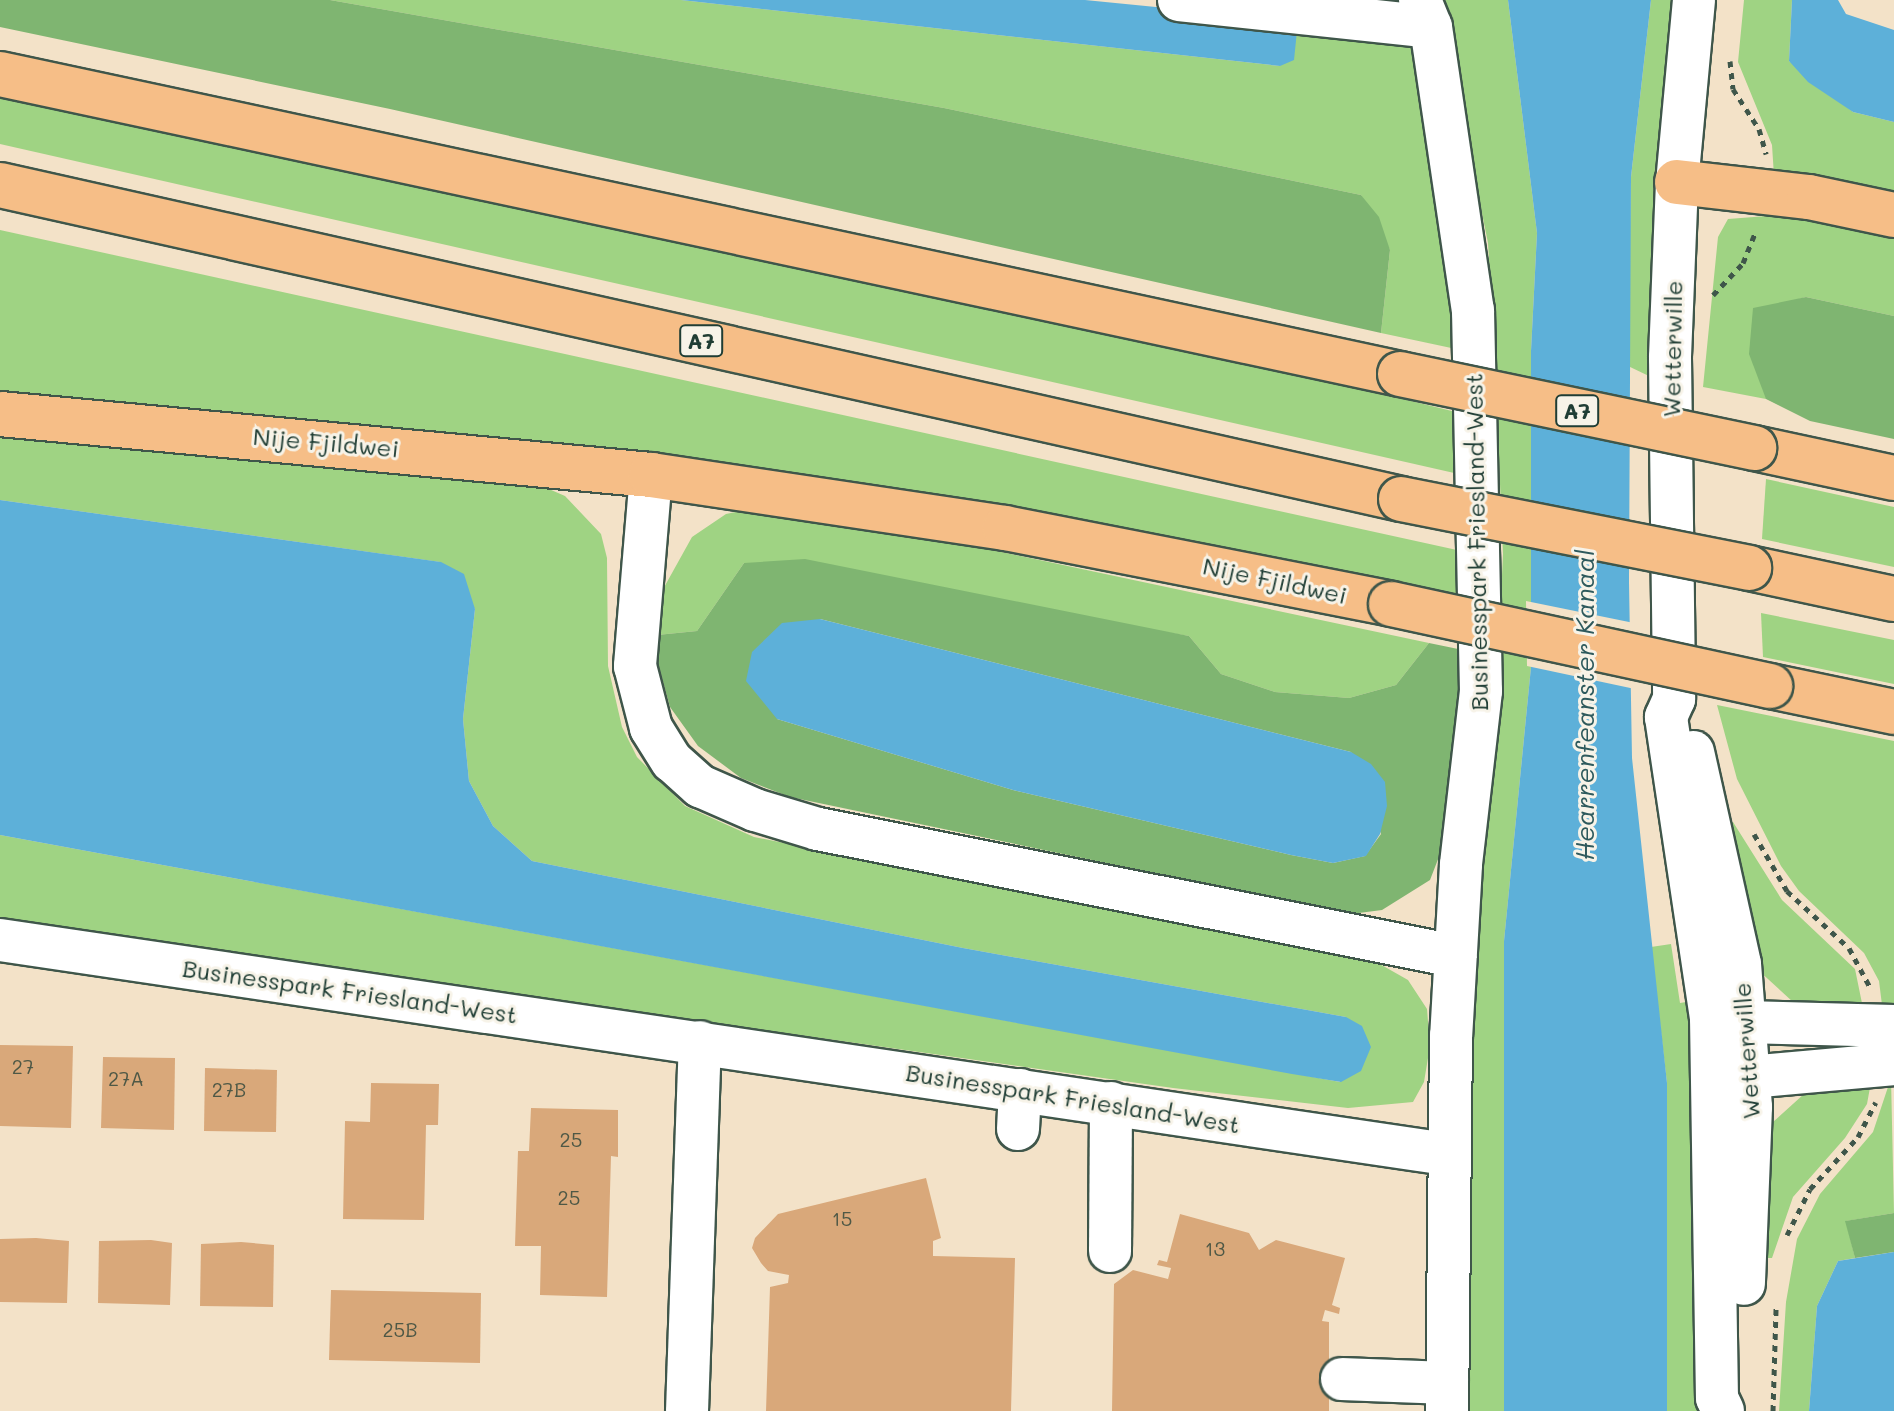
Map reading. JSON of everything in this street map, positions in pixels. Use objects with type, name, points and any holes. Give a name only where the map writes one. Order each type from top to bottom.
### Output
[{"type":"main road","name":"A7","points":[[0,74],[1894,478]]},
{"type":"main road","points":[[1677,182],[1761,191],[1894,215]]},
{"type":"main road","name":"A7","points":[[0,185],[1401,499],[1894,599]]},
{"type":"main road","name":"Nije Fjildwei","points":[[0,414],[651,475],[1005,528],[1391,604],[1894,712]]},
{"type":"street","points":[[1179,0],[1426,14]]},
{"type":"street","name":"Wetterwille","points":[[1694,0],[1677,182],[1670,358],[1674,699],[1666,717],[1714,1057],[1717,1398],[1723,1411]]},
{"type":"street","name":"Businesspark Friesland-West","points":[[1426,14],[1473,310],[1481,691],[1455,956],[1446,1154],[1447,1397]]},
{"type":"street","points":[[651,475],[635,666],[651,728],[672,761],[700,786],[755,810],[843,835],[1455,956]]},
{"type":"street","name":"Wetterwille","points":[[1674,699],[1685,717],[1720,858],[1745,1022],[1750,1162],[1738,1402],[1734,1411]]},
{"type":"street","name":"Businesspark Friesland-West","points":[[0,940],[700,1042],[1019,1109],[1111,1103],[1446,1154]]},
{"type":"street","points":[[1884,1013],[1745,1022],[1714,1057],[1749,1077],[1886,1080]]},
{"type":"street","points":[[687,1411],[700,1042]]},
{"type":"street","points":[[1110,1251],[1111,1103]]},
{"type":"street","points":[[1342,1379],[1447,1397]]},
{"type":"path","points":[[1707,306],[1750,250],[1766,151],[1733,89],[1731,44]]},
{"type":"path","points":[[1749,824],[1787,891],[1859,960],[1884,1013]]},
{"type":"path","points":[[1784,1249],[1800,1205],[1858,1137],[1886,1080]]},
{"type":"path","points":[[1773,1411],[1777,1295]]},
{"type":"green space","points":[[0,0],[330,0],[944,108],[1361,195],[1379,217],[1390,250],[1381,333],[390,109],[0,27]]},
{"type":"green space","points":[[330,0],[681,0],[1280,66],[1298,21],[1410,40],[1446,237],[1456,349],[1381,333],[1390,250],[1361,195],[944,108]]},
{"type":"green space","points":[[1439,0],[1508,0],[1537,233],[1531,351],[1531,667],[1504,941],[1504,1411],[1470,1411],[1470,956],[1498,660],[1503,554],[1494,343],[1488,243]]},
{"type":"green space","points":[[1651,0],[1675,0],[1651,377],[1628,366],[1628,326],[1631,177]]},
{"type":"green space","points":[[1744,0],[1792,0],[1789,61],[1853,112],[1894,122],[1894,200],[1774,176],[1772,145],[1738,62]]},
{"type":"green space","points":[[0,83],[890,273],[1460,413],[1463,475],[0,144]]},
{"type":"green space","points":[[1792,214],[1894,233],[1894,316],[1806,297],[1781,304],[1766,399],[1703,387],[1718,237],[1728,219]]},
{"type":"green space","points":[[0,230],[1466,552],[1465,597],[1168,538],[550,444],[0,394]]},
{"type":"green space","points":[[1806,297],[1894,316],[1894,439],[1810,421],[1766,399],[1749,354],[1753,308]]},
{"type":"green space","points":[[0,434],[535,483],[565,496],[601,534],[607,558],[608,666],[622,727],[637,757],[685,806],[754,837],[1378,963],[1408,980],[1427,1009],[1430,1046],[1424,1082],[1413,1102],[1348,1108],[1173,1088],[0,922],[0,835],[1340,1082],[1346,1017],[963,948],[532,861],[493,826],[469,781],[463,719],[475,609],[440,562],[0,500]]},
{"type":"green space","points":[[1766,479],[1894,507],[1894,567],[1762,539]]},
{"type":"green space","points":[[755,508],[964,544],[1429,643],[1396,685],[1349,698],[1275,692],[1221,674],[1189,636],[744,563],[697,631],[657,635],[662,591],[692,537],[726,514]]},
{"type":"green space","points":[[805,559],[1189,636],[1221,674],[1275,692],[1349,698],[1396,685],[1429,643],[1463,650],[1442,849],[1430,880],[1382,910],[1351,914],[790,797],[741,778],[698,746],[670,707],[655,653],[657,635],[697,631],[744,563]],"holes":[[[820,619],[1351,752],[1381,834],[1365,856],[1333,863],[1013,790],[777,719]]]},
{"type":"green space","points":[[1761,613],[1894,640],[1894,684],[1763,657]]},
{"type":"green space","points":[[1717,705],[1894,741],[1894,1013],[1883,1013],[1879,981],[1864,953],[1799,891],[1781,866],[1737,779]]},
{"type":"green space","points":[[1733,822],[1782,900],[1855,969],[1864,1013],[1793,1002],[1757,969],[1722,825]]},
{"type":"green space","points":[[1671,944],[1680,1003],[1698,1000],[1705,1411],[1667,1411],[1667,1083],[1651,947]]},
{"type":"green space","points":[[1891,1078],[1894,1213],[1846,1221],[1855,1258],[1838,1261],[1817,1306],[1809,1411],[1779,1411],[1786,1302],[1797,1239],[1820,1194],[1873,1132]]},
{"type":"green space","points":[[1871,1082],[1867,1104],[1845,1138],[1793,1197],[1772,1258],[1755,1258],[1773,1122],[1804,1094],[1824,1086]]},
{"type":"green space","points":[[1894,1213],[1894,1252],[1855,1258],[1845,1221]]},
{"type":"water","points":[[681,0],[1085,0],[1298,21],[1294,60],[1280,66]]},
{"type":"water","name":"Hearrenfeanster Kanaal","points":[[1508,0],[1651,0],[1631,177],[1629,582],[1632,758],[1667,1083],[1667,1411],[1504,1411],[1504,941],[1531,667],[1531,351],[1537,233]]},
{"type":"water","points":[[1792,0],[1838,0],[1846,14],[1894,30],[1894,122],[1853,112],[1808,82],[1789,61]]},
{"type":"water","points":[[0,500],[441,562],[464,574],[475,609],[463,719],[469,781],[493,826],[532,861],[963,948],[1346,1017],[1362,1026],[1371,1047],[1361,1071],[1341,1082],[0,835]]},
{"type":"water","points":[[820,619],[1351,752],[1371,764],[1385,782],[1387,806],[1380,834],[1366,856],[1333,863],[1291,855],[1013,790],[777,719],[746,681],[752,652],[782,623]]},
{"type":"water","points":[[1894,1252],[1894,1411],[1809,1411],[1817,1306],[1838,1261]]},
{"type":"pier","points":[[1526,601],[1634,623],[1635,689],[1527,666]]},
{"type":"building","points":[[0,1045],[73,1046],[71,1128],[0,1126]]},
{"type":"building","points":[[103,1057],[175,1058],[174,1130],[101,1128]]},
{"type":"building","points":[[205,1068],[277,1070],[276,1132],[204,1131]]},
{"type":"building","points":[[371,1083],[439,1084],[438,1125],[426,1125],[424,1220],[343,1219],[345,1121],[370,1122]]},
{"type":"building","points":[[531,1108],[618,1110],[618,1157],[611,1156],[607,1297],[540,1295],[541,1246],[515,1246],[518,1151],[529,1151]]},
{"type":"building","points":[[926,1178],[941,1238],[933,1241],[933,1256],[1015,1258],[1011,1411],[766,1411],[770,1287],[788,1283],[789,1275],[768,1271],[752,1248],[755,1238],[778,1214]]},
{"type":"building","points":[[1180,1214],[1249,1233],[1259,1250],[1276,1240],[1345,1258],[1332,1305],[1340,1308],[1339,1314],[1325,1310],[1322,1321],[1329,1322],[1329,1411],[1112,1411],[1114,1284],[1133,1270],[1168,1279],[1171,1268],[1157,1265],[1159,1260],[1167,1262]]},
{"type":"building","points":[[0,1239],[69,1241],[67,1303],[0,1302]]},
{"type":"building","points":[[151,1240],[172,1243],[170,1305],[98,1303],[99,1241]]},
{"type":"building","points":[[241,1242],[274,1245],[273,1307],[200,1306],[201,1244]]},
{"type":"building","points":[[331,1290],[481,1293],[480,1363],[329,1360]]}]
